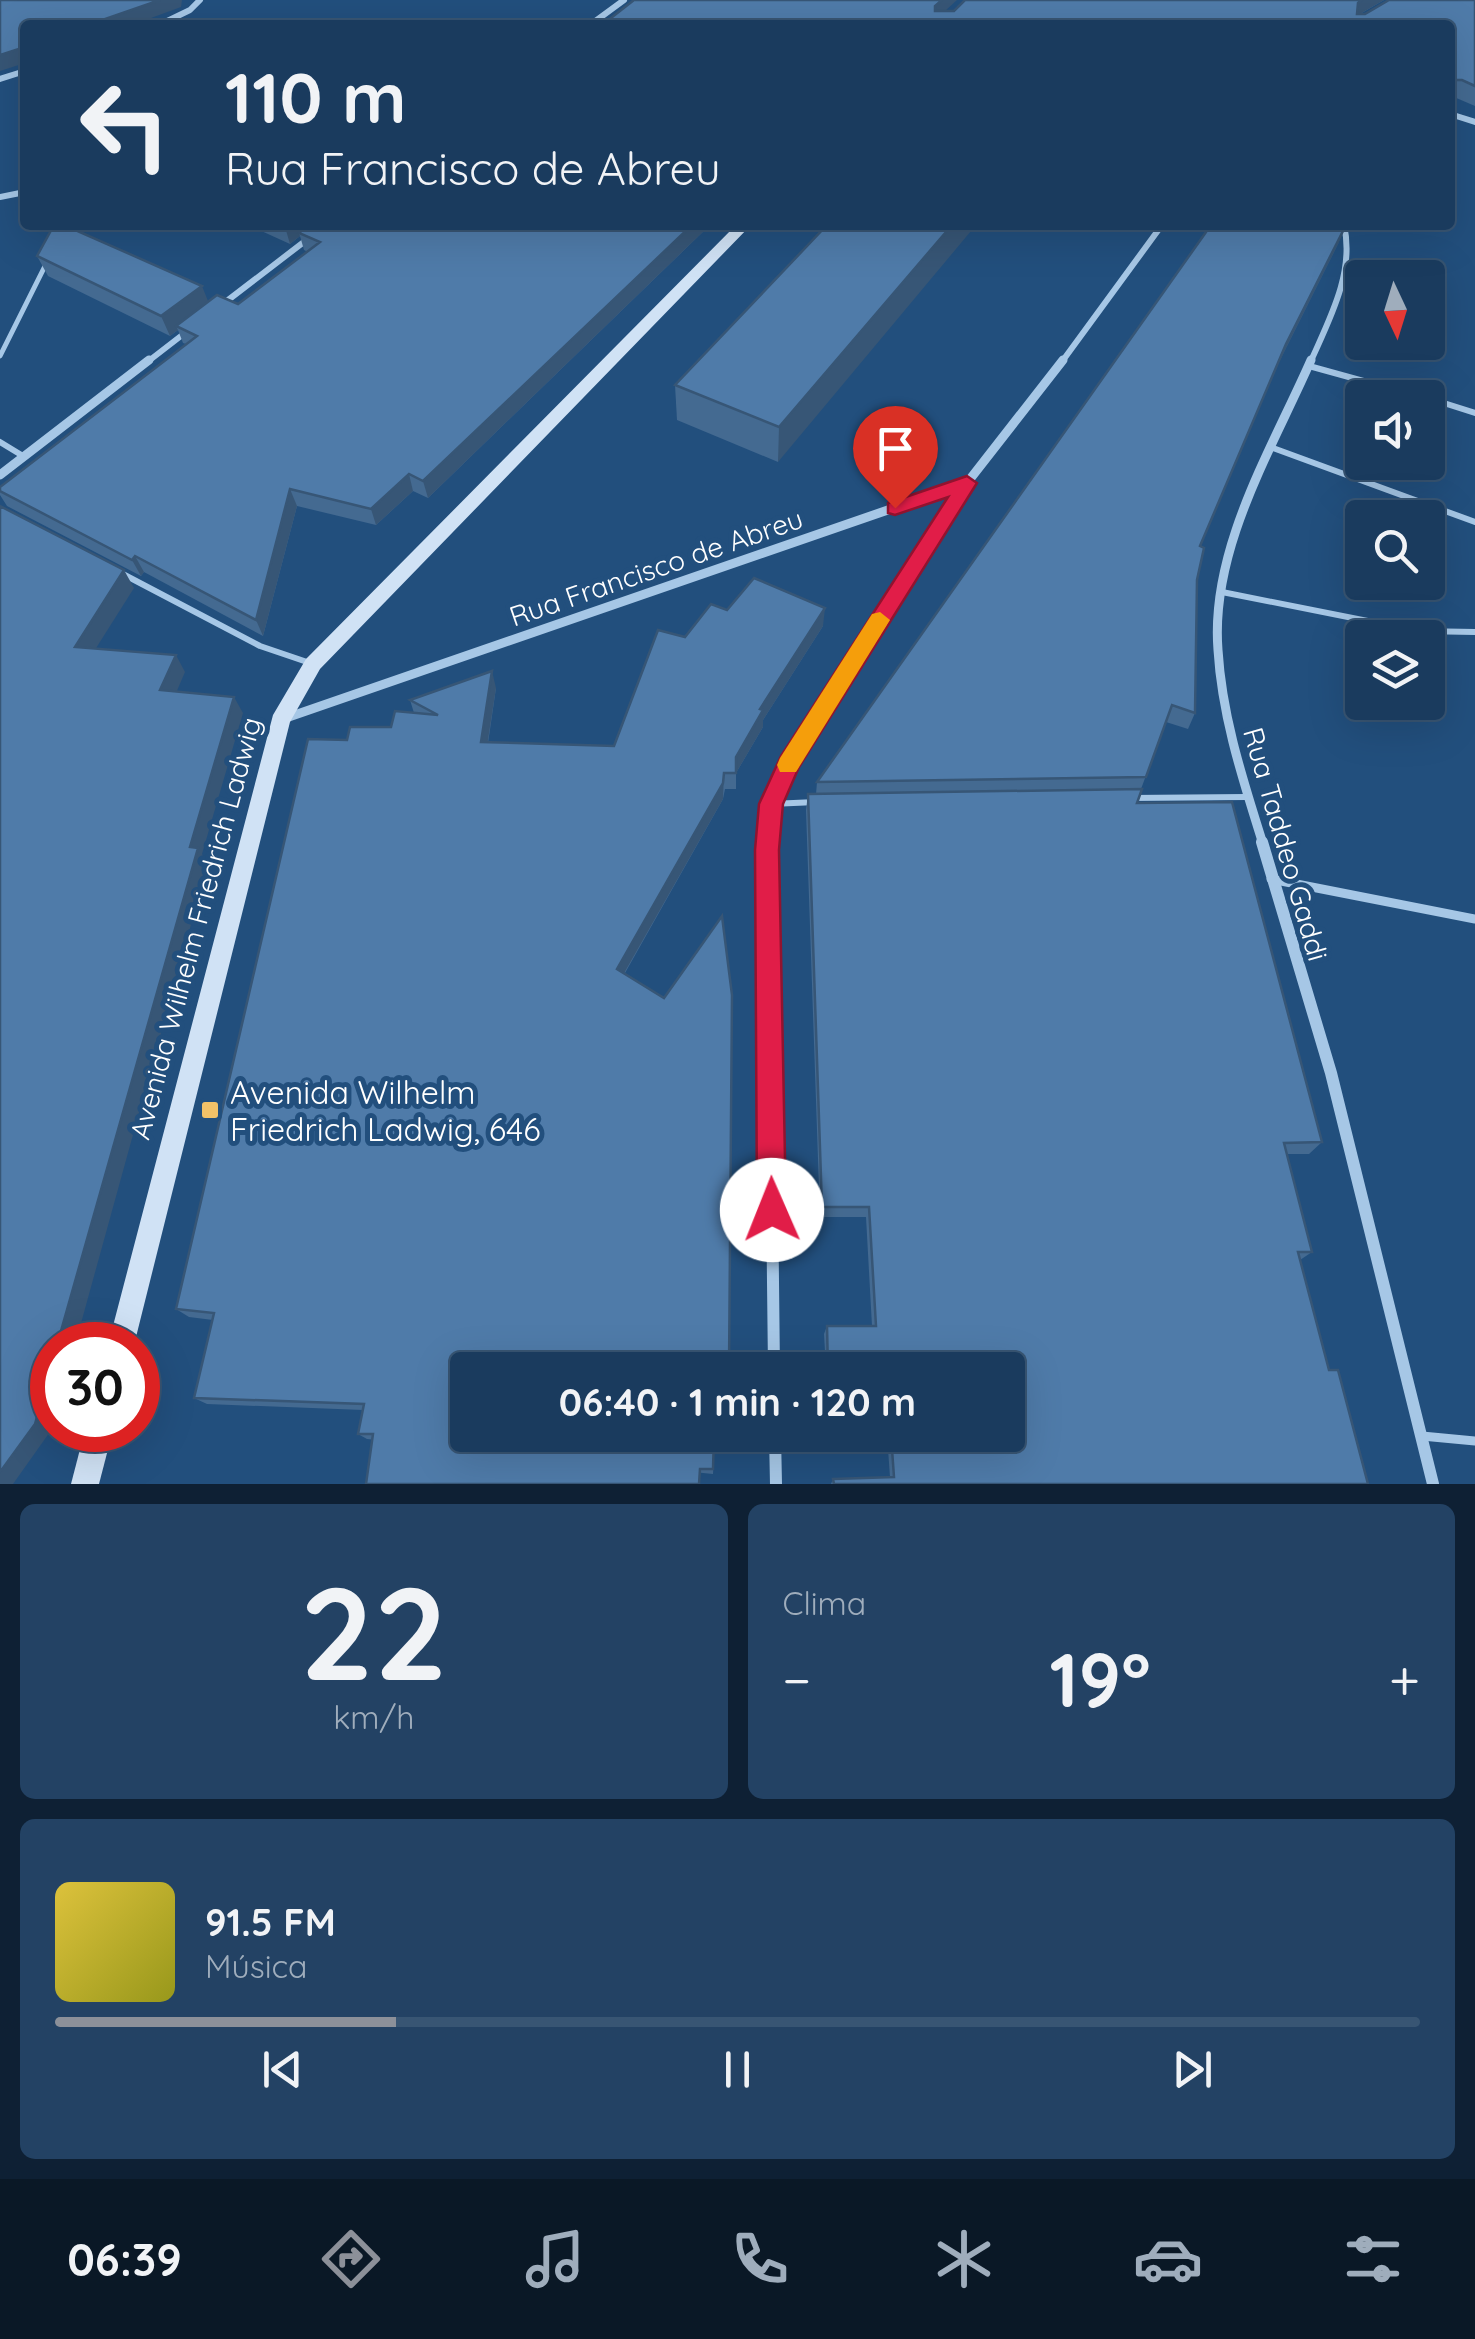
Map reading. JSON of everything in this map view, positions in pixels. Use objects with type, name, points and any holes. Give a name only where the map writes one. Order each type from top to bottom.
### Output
[{"type":"street","points":[[169,20],[200,0]]},
{"type":"street","points":[[597,20],[624,0]]},
{"type":"street","points":[[0,475],[319,230]]},
{"type":"street","name":"Avenida Wilhelm Friedrich Ladwig","points":[[127,1322],[280,720],[313,664],[739,230]]},
{"type":"street","points":[[774,1352],[767,850],[771,804],[789,763],[967,483],[1107,304],[1159,230]]},
{"type":"street","name":"Rua Taddeo Gaddi","points":[[1345,230],[1349,246],[1338,300],[1235,532],[1222,592],[1217,646],[1221,693],[1246,797],[1331,1073],[1434,1484]]},
{"type":"street","name":"Rua Francisco de Abreu","points":[[280,720],[967,483]]},
{"type":"street","points":[[85,1484],[93,1452]]},
{"type":"street","points":[[775,1452],[776,1484]]},
{"type":"lane","points":[[0,356],[49,258]]},
{"type":"lane","points":[[1309,366],[1360,380]]},
{"type":"lane","points":[[1445,404],[1475,413]]},
{"type":"lane","points":[[0,442],[23,456]]},
{"type":"lane","points":[[1273,448],[1475,522]]},
{"type":"lane","points":[[104,564],[260,646],[313,664]]},
{"type":"lane","points":[[1222,592],[1418,631],[1475,632]]},
{"type":"lane","points":[[1127,798],[1246,797]]},
{"type":"lane","points":[[771,804],[831,802]]},
{"type":"lane","points":[[1271,880],[1475,919]]},
{"type":"lane","points":[[1422,1436],[1475,1441]]},
{"type":"building","points":[[0,0],[160,0],[102,20],[20,20],[20,49],[0,55]]},
{"type":"building","points":[[634,0],[942,0],[935,11],[954,11],[965,0],[1362,0],[1357,14],[1365,14],[1389,0],[1475,0],[1475,86],[1455,80],[1455,20],[608,20]]},
{"type":"building","points":[[51,230],[75,230],[202,286],[161,316],[37,256]]},
{"type":"building","points":[[687,230],[423,481],[409,474],[371,509],[290,489],[256,620],[0,491],[0,487],[197,336],[176,326],[217,295],[238,304],[320,242],[299,233]]},
{"type":"building","points":[[822,230],[948,230],[779,427],[675,385]]},
{"type":"building","points":[[1207,230],[1343,230],[1286,344],[1200,546],[1204,548],[1197,580],[1195,713],[1172,705],[1146,777],[817,782]]},
{"type":"building","points":[[0,506],[124,570],[75,647],[176,655],[160,690],[234,697],[190,847],[198,848],[64,1322],[30,1322],[30,1431],[0,1472]]},
{"type":"building","points":[[754,578],[825,608],[760,709],[763,710],[736,757],[736,773],[724,773],[723,783],[617,969],[664,998],[722,916],[732,995],[729,1352],[450,1352],[450,1452],[714,1452],[713,1469],[700,1469],[699,1484],[366,1484],[373,1434],[358,1434],[364,1404],[194,1398],[214,1313],[176,1309],[308,739],[347,740],[350,727],[391,727],[395,711],[438,715],[410,700],[492,671],[481,742],[614,746],[658,630],[685,637],[711,604],[727,610]]},
{"type":"building","points":[[1142,789],[1137,803],[1232,802],[1322,1142],[1284,1143],[1312,1252],[1298,1252],[1329,1370],[1338,1370],[1368,1484],[834,1484],[833,1479],[894,1477],[892,1452],[1025,1452],[1025,1352],[828,1352],[827,1326],[876,1326],[869,1207],[822,1207],[808,794]]},
{"type":"slow traffic","points":[[788,765],[880,620]]},
{"type":"place","name":"Avenida Wilhelm Friedrich Ladwig, 646","points":[[210,1110]]},
{"type":"route","points":[[772,1210],[767,850],[771,804],[789,763],[967,483],[895,508]]}]
